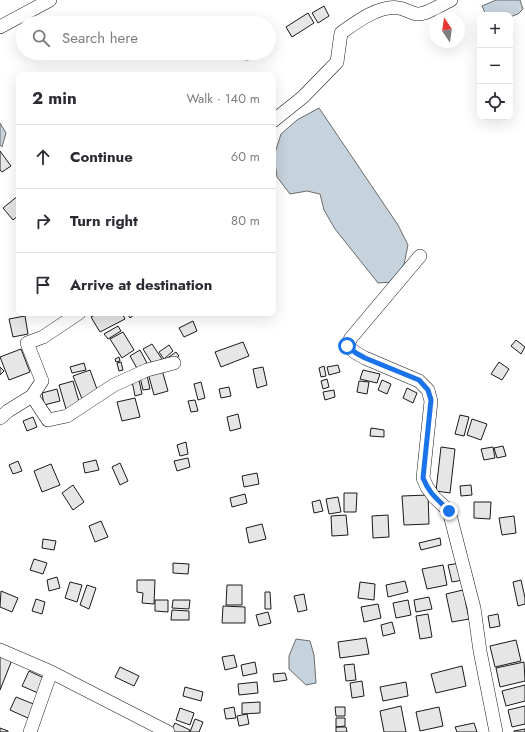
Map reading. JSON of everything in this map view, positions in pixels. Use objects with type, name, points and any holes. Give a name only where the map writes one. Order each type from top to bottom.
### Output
[{"type":"street","points":[[20,16],[50,0]]},
{"type":"street","points":[[276,119],[303,97],[336,62],[341,33],[356,22],[382,9],[398,8],[417,14],[424,13],[451,0]]},
{"type":"street","points":[[0,27],[16,18]]},
{"type":"street","points":[[420,256],[351,338],[347,346],[365,358],[419,380],[428,390],[431,400],[423,478],[434,497],[449,511],[474,608],[480,651],[496,732]]},
{"type":"street","points":[[0,418],[8,411],[32,396],[42,381],[27,343],[43,337],[74,316]]},
{"type":"street","points":[[32,396],[48,420],[67,416],[114,384],[147,370],[174,363]]},
{"type":"street","points":[[0,650],[52,672],[168,732]]},
{"type":"street","points":[[30,732],[52,672]]},
{"type":"shaded area","points":[[496,0],[520,0],[523,9],[518,14],[513,16],[513,12],[485,12],[482,6]]},
{"type":"shaded area","points":[[319,108],[398,225],[408,245],[404,264],[394,282],[378,283],[335,229],[324,210],[320,194],[307,191],[290,194],[277,177],[276,150],[281,134],[297,120]]},
{"type":"shaded area","points":[[0,123],[6,133],[2,147],[0,145]]},
{"type":"shaded area","points":[[296,639],[310,641],[314,655],[316,683],[306,685],[289,669],[289,656]]},
{"type":"building","points":[[324,6],[329,16],[318,23],[312,13]]},
{"type":"building","points":[[308,13],[314,23],[292,37],[286,27]]},
{"type":"building","points":[[0,151],[11,166],[2,172],[0,170]]},
{"type":"building","points":[[16,197],[16,218],[13,220],[3,208]]},
{"type":"building","points":[[25,316],[28,334],[13,337],[9,319]]},
{"type":"building","points":[[124,316],[125,319],[100,332],[91,317]]},
{"type":"building","points":[[193,321],[197,331],[184,337],[179,328]]},
{"type":"building","points":[[118,326],[121,331],[108,339],[104,334]]},
{"type":"building","points":[[123,332],[134,350],[122,358],[110,339]]},
{"type":"building","points":[[516,340],[525,347],[521,354],[511,346]]},
{"type":"building","points":[[243,342],[249,356],[221,367],[215,352]]},
{"type":"building","points":[[152,344],[162,359],[153,365],[143,349]]},
{"type":"building","points":[[169,345],[173,351],[164,359],[159,352]]},
{"type":"building","points":[[21,349],[30,372],[9,380],[0,357]]},
{"type":"building","points":[[140,350],[148,365],[138,370],[130,356]]},
{"type":"building","points":[[176,352],[179,356],[169,364],[166,359]]},
{"type":"building","points":[[119,357],[120,361],[116,362],[115,359]]},
{"type":"building","points":[[121,362],[123,370],[119,371],[117,363]]},
{"type":"building","points":[[499,362],[509,369],[502,380],[491,374]]},
{"type":"building","points":[[84,363],[86,370],[72,373],[70,367]]},
{"type":"building","points":[[338,365],[340,372],[329,375],[327,367]]},
{"type":"building","points":[[324,366],[326,376],[321,377],[319,368]]},
{"type":"building","points":[[0,367],[4,371],[0,375]]},
{"type":"building","points":[[263,367],[267,385],[257,388],[253,369]]},
{"type":"building","points":[[90,370],[98,392],[82,399],[73,376]]},
{"type":"building","points":[[162,370],[168,391],[154,395],[148,373]]},
{"type":"building","points":[[363,370],[380,374],[377,383],[360,379]]},
{"type":"building","points":[[147,375],[150,389],[143,390],[140,377]]},
{"type":"building","points":[[327,379],[329,387],[323,389],[321,381]]},
{"type":"building","points":[[139,380],[142,394],[135,396],[132,381]]},
{"type":"building","points":[[382,380],[391,384],[387,394],[378,390]]},
{"type":"building","points":[[73,381],[80,405],[66,409],[59,385]]},
{"type":"building","points":[[359,381],[369,382],[367,394],[357,392]]},
{"type":"building","points":[[201,382],[205,398],[198,400],[194,384]]},
{"type":"building","points":[[229,387],[231,396],[221,398],[219,389]]},
{"type":"building","points":[[407,388],[417,393],[413,403],[403,398]]},
{"type":"building","points":[[57,389],[60,401],[44,405],[42,393]]},
{"type":"building","points":[[334,390],[335,397],[325,400],[323,392]]},
{"type":"building","points":[[135,398],[140,417],[122,421],[117,402]]},
{"type":"building","points":[[195,400],[198,411],[191,412],[188,401]]},
{"type":"building","points":[[238,414],[241,428],[230,431],[227,417]]},
{"type":"building","points":[[460,415],[469,417],[464,436],[455,434]]},
{"type":"building","points":[[33,417],[37,427],[27,431],[23,421]]},
{"type":"building","points":[[472,419],[487,424],[481,440],[467,435]]},
{"type":"building","points":[[371,428],[384,430],[384,437],[370,436]]},
{"type":"building","points":[[186,442],[188,454],[180,456],[177,445]]},
{"type":"building","points":[[503,446],[506,456],[497,458],[494,448]]},
{"type":"building","points":[[441,447],[455,449],[450,493],[436,491]]},
{"type":"building","points":[[493,447],[495,458],[484,460],[481,449]]},
{"type":"building","points":[[188,458],[190,467],[177,471],[174,461]]},
{"type":"building","points":[[96,460],[99,470],[85,473],[83,463]]},
{"type":"building","points":[[18,461],[22,471],[13,474],[9,465]]},
{"type":"building","points":[[120,463],[128,481],[120,485],[112,467]]},
{"type":"building","points":[[51,464],[60,485],[42,492],[34,471]]},
{"type":"building","points":[[257,473],[259,484],[244,487],[242,476]]},
{"type":"building","points":[[73,485],[84,502],[73,510],[62,493]]},
{"type":"building","points":[[471,485],[472,495],[461,496],[460,486]]},
{"type":"building","points":[[344,493],[357,493],[356,512],[344,512]]},
{"type":"building","points":[[245,494],[247,503],[232,507],[230,498]]},
{"type":"building","points":[[428,495],[429,524],[404,525],[402,496]]},
{"type":"building","points":[[338,497],[341,512],[329,514],[326,499]]},
{"type":"building","points":[[320,500],[323,511],[314,513],[312,502]]},
{"type":"building","points":[[474,502],[491,502],[490,519],[474,518]]},
{"type":"building","points":[[346,515],[348,535],[332,536],[331,516]]},
{"type":"building","points":[[388,515],[389,537],[373,538],[372,516]]},
{"type":"building","points":[[514,516],[516,533],[502,535],[499,518]]},
{"type":"building","points":[[101,521],[108,537],[95,542],[89,526]]},
{"type":"building","points":[[262,524],[266,539],[249,543],[246,528]]},
{"type":"building","points":[[440,538],[441,545],[421,550],[419,543]]},
{"type":"building","points":[[43,539],[56,541],[54,550],[42,548]]},
{"type":"building","points":[[34,559],[47,563],[43,574],[30,570]]},
{"type":"building","points":[[173,563],[189,564],[188,574],[173,573]]},
{"type":"building","points":[[460,563],[463,580],[452,582],[448,565]]},
{"type":"building","points":[[443,565],[447,585],[427,589],[422,569]]},
{"type":"building","points":[[57,577],[60,588],[49,591],[47,580]]},
{"type":"building","points":[[137,580],[155,580],[154,604],[142,603],[143,593],[137,592]]},
{"type":"building","points":[[521,580],[525,604],[518,606],[513,582]]},
{"type":"building","points":[[405,581],[408,592],[388,597],[386,585]]},
{"type":"building","points":[[70,582],[82,585],[77,602],[65,598]]},
{"type":"building","points":[[360,582],[375,584],[374,600],[358,598]]},
{"type":"building","points":[[87,585],[96,588],[89,609],[80,605]]},
{"type":"building","points":[[227,585],[242,585],[242,605],[226,605]]},
{"type":"building","points":[[463,590],[469,619],[452,622],[446,594]]},
{"type":"building","points":[[1,591],[18,598],[12,612],[0,607]]},
{"type":"building","points":[[265,592],[270,592],[271,609],[265,609]]},
{"type":"building","points":[[304,594],[307,610],[298,612],[294,596]]},
{"type":"building","points":[[429,597],[432,609],[416,612],[414,600]]},
{"type":"building","points":[[36,599],[45,602],[42,614],[32,611]]},
{"type":"building","points":[[155,600],[168,600],[168,612],[155,611]]},
{"type":"building","points":[[173,600],[190,600],[189,609],[172,608]]},
{"type":"building","points":[[408,600],[411,615],[396,618],[393,603]]},
{"type":"building","points":[[378,604],[381,618],[364,622],[361,607]]},
{"type":"building","points":[[223,606],[245,607],[245,623],[222,623]]},
{"type":"building","points":[[172,610],[189,611],[189,620],[171,620]]},
{"type":"building","points":[[268,612],[271,623],[259,626],[256,615]]},
{"type":"building","points":[[428,614],[432,637],[420,639],[416,616]]},
{"type":"building","points":[[498,614],[500,626],[490,628],[488,616]]},
{"type":"building","points":[[392,622],[395,633],[383,636],[381,625]]},
{"type":"building","points":[[366,638],[369,654],[340,658],[338,642]]},
{"type":"building","points":[[516,640],[521,661],[495,667],[490,646]]},
{"type":"building","points":[[0,655],[12,660],[0,690]]},
{"type":"building","points":[[234,655],[237,667],[225,670],[222,657]]},
{"type":"building","points":[[255,662],[257,673],[243,676],[241,665]]},
{"type":"building","points":[[524,662],[525,681],[500,687],[496,668]]},
{"type":"building","points":[[354,664],[356,680],[346,681],[344,665]]},
{"type":"building","points":[[462,666],[466,686],[436,693],[431,674]]},
{"type":"building","points":[[120,667],[139,676],[134,686],[115,677]]},
{"type":"building","points":[[29,671],[44,678],[38,693],[22,686]]},
{"type":"building","points":[[285,673],[287,680],[274,682],[273,674]]},
{"type":"building","points":[[362,681],[364,696],[352,698],[350,683]]},
{"type":"building","points":[[257,682],[258,693],[239,695],[238,684]]},
{"type":"building","points":[[406,682],[408,696],[383,701],[380,687]]},
{"type":"building","points":[[525,685],[525,701],[506,706],[502,691]]},
{"type":"building","points":[[185,687],[203,692],[201,701],[183,696]]},
{"type":"building","points":[[16,697],[36,705],[30,719],[10,710]]},
{"type":"building","points":[[260,702],[260,713],[242,714],[242,703]]},
{"type":"building","points":[[401,706],[406,732],[384,732],[380,711]]},
{"type":"building","points":[[525,706],[525,724],[512,727],[508,710]]},
{"type":"building","points":[[234,707],[236,718],[226,719],[224,709]]},
{"type":"building","points":[[335,707],[345,707],[345,716],[336,716]]},
{"type":"building","points":[[439,707],[443,726],[420,731],[416,712]]},
{"type":"building","points":[[180,708],[194,713],[190,725],[176,720]]},
{"type":"building","points":[[247,714],[249,724],[239,726],[237,716]]},
{"type":"building","points":[[336,718],[345,718],[345,726],[336,727]]},
{"type":"building","points":[[195,719],[203,722],[199,732],[190,732]]},
{"type":"building","points":[[175,723],[190,730],[189,732],[171,731]]},
{"type":"building","points":[[474,723],[477,732],[457,732],[455,727]]},
{"type":"building","points":[[336,727],[346,727],[347,732],[336,732]]},
{"type":"building","points":[[0,728],[8,731],[8,732],[0,732]]},
{"type":"building","points":[[525,729],[525,732],[514,732],[514,731]]},
{"type":"route","points":[[347,346],[365,358],[419,380],[428,390],[431,400],[423,478],[434,497],[449,511]]}]
